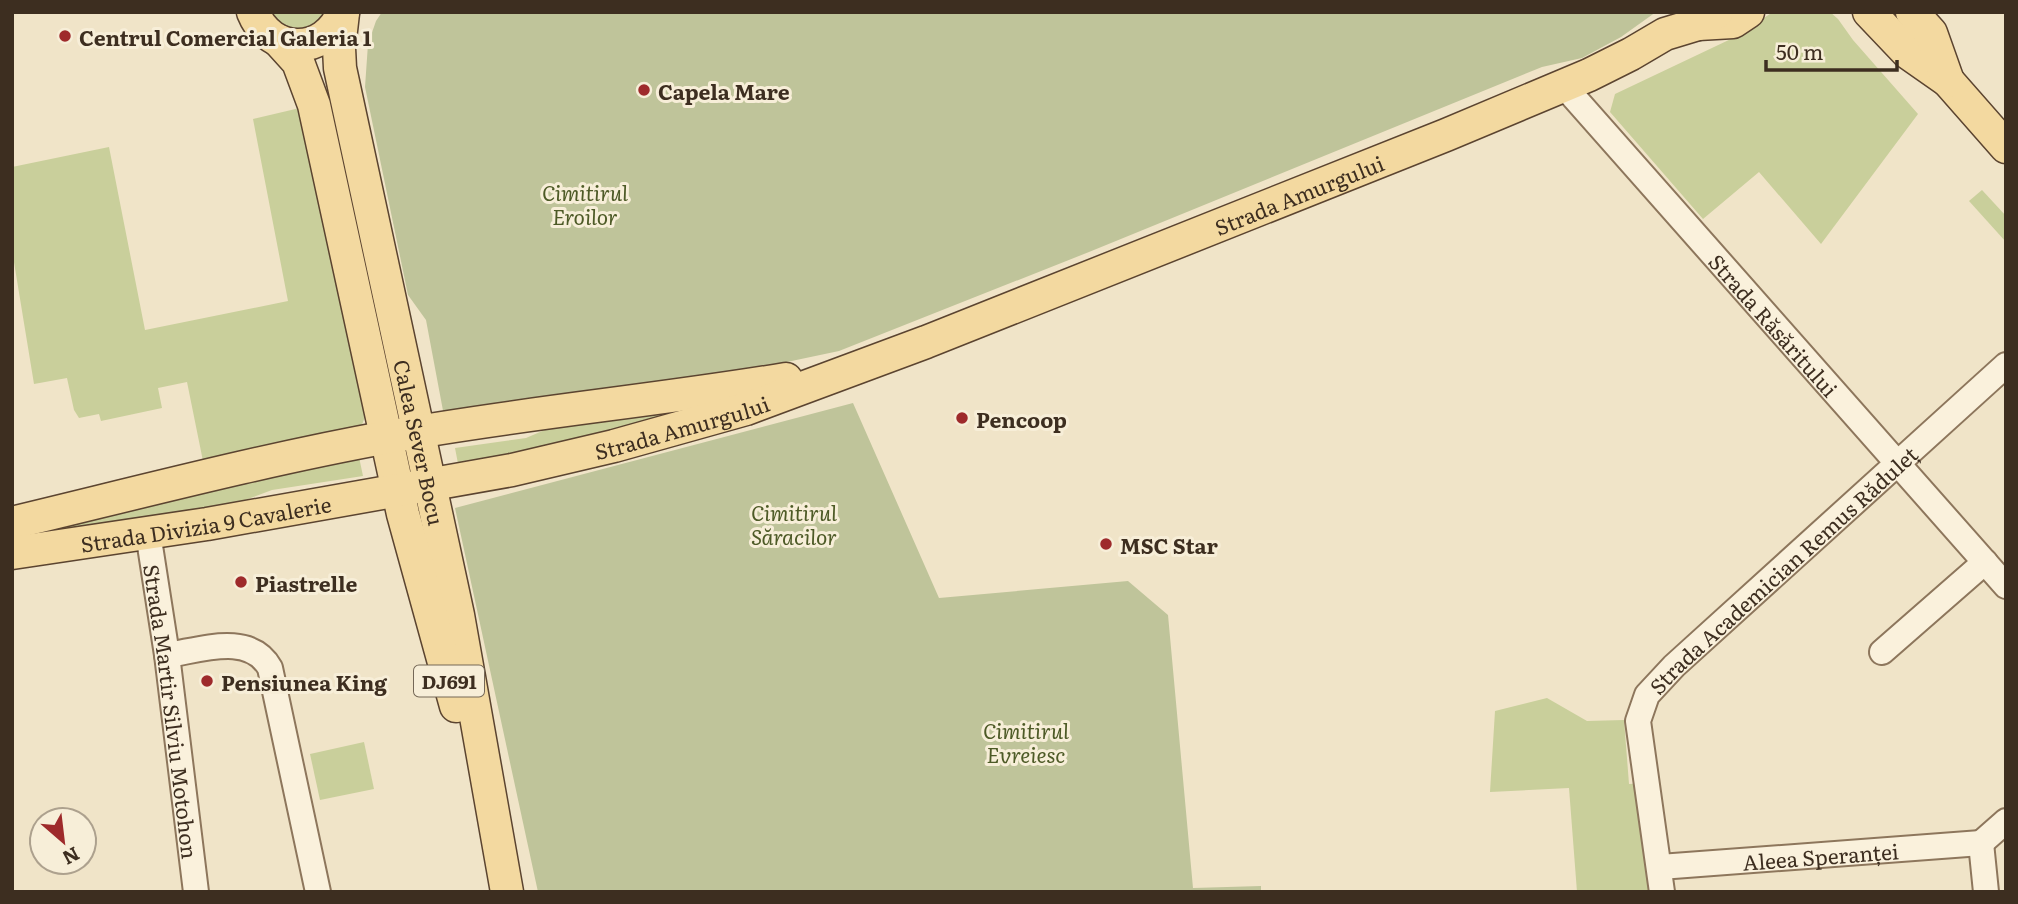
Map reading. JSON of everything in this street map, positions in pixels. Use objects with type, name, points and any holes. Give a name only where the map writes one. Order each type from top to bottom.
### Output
[{"type":"main road","name":"DJ691","points":[[253,12],[259,25],[277,41],[302,46],[317,41],[335,27],[343,13]]},
{"type":"main road","points":[[346,92],[354,43],[368,12]]},
{"type":"main road","points":[[1691,21],[1733,22],[1748,12]]},
{"type":"main road","points":[[1869,12],[1908,54],[1948,81],[2006,147]]},
{"type":"main road","points":[[1912,12],[1931,33],[1948,81]]},
{"type":"main road","name":"Calea Sever Bocu","points":[[343,13],[339,47],[346,92],[458,615],[505,882]]},
{"type":"main road","name":"Strada Amurgului","points":[[398,490],[565,458],[704,422],[785,395],[926,342],[1564,86],[1691,21]]},
{"type":"main road","name":"Calea Sever Bocu","points":[[277,41],[298,62],[314,105],[398,490],[421,583],[505,882]]},
{"type":"main road","name":"Strada Amurgului","points":[[386,437],[792,378],[845,367],[926,342]]},
{"type":"main road","name":"Strada Divizia 9 Cavalerie","points":[[12,523],[243,467],[386,437]]},
{"type":"main road","name":"Strada Divizia 9 Cavalerie","points":[[12,553],[148,533],[398,490]]},
{"type":"street","name":"Strada Răsăritului","points":[[1564,86],[2006,586]]},
{"type":"street","name":"Strada Academician Remus Răduleț","points":[[1662,892],[1639,729],[1641,708],[1647,695],[1674,666],[2006,365]]},
{"type":"street","name":"Strada Martir Silviu Motohon","points":[[148,533],[167,655],[196,892]]},
{"type":"street","points":[[1882,652],[1985,562]]},
{"type":"street","points":[[167,655],[235,645],[250,648],[264,657],[270,668],[318,892]]},
{"type":"street","points":[[1986,892],[1981,843],[2006,821]]},
{"type":"street","name":"Aleea Speranței","points":[[1660,867],[1981,843]]},
{"type":"green space","points":[[253,12],[343,12],[317,41]]},
{"type":"green space","name":"Cimitirul Eroilor","points":[[382,12],[1656,12],[1621,37],[1582,58],[1542,67],[839,351],[697,381],[444,416],[426,320],[408,295],[365,87],[368,44]]},
{"type":"green space","points":[[1773,12],[1830,12],[1918,114],[1821,244],[1759,172],[1703,219],[1610,112],[1615,94],[1733,38]]},
{"type":"green space","points":[[304,107],[365,417],[361,427],[206,476],[187,382],[158,388],[162,408],[101,421],[99,414],[79,418],[74,410],[67,378],[34,384],[12,250],[12,167],[109,147],[145,330],[288,301],[253,119]]},
{"type":"green space","points":[[1982,190],[2006,216],[2006,242],[1969,201]]},
{"type":"green space","points":[[717,401],[460,474],[455,448],[526,438],[561,423]]},
{"type":"green space","name":"Cimitirul Evreiesc","points":[[853,403],[939,598],[1128,581],[1168,615],[1193,888],[1261,886],[1261,892],[538,892],[455,508]]},
{"type":"green space","points":[[359,457],[363,476],[272,490],[218,510],[12,545],[12,534]]},
{"type":"green space","points":[[1547,698],[1587,721],[1624,720],[1629,784],[1648,783],[1660,892],[1577,892],[1569,788],[1490,792],[1495,711]]},
{"type":"green space","points":[[364,742],[374,789],[320,800],[310,754]]},
{"type":"place","name":"Centrul Comercial Galeria 1","points":[[65,36]]},
{"type":"place","name":"Capela Mare","points":[[644,90]]},
{"type":"place","name":"Pencoop","points":[[962,418]]},
{"type":"place","name":"MSC Star","points":[[1106,544]]},
{"type":"place","name":"Piastrelle","points":[[241,582]]},
{"type":"place","name":"Pensiunea King","points":[[207,681]]},
{"type":"park label","name":"Cimitirul Săracilor","points":[[794,523]]}]
